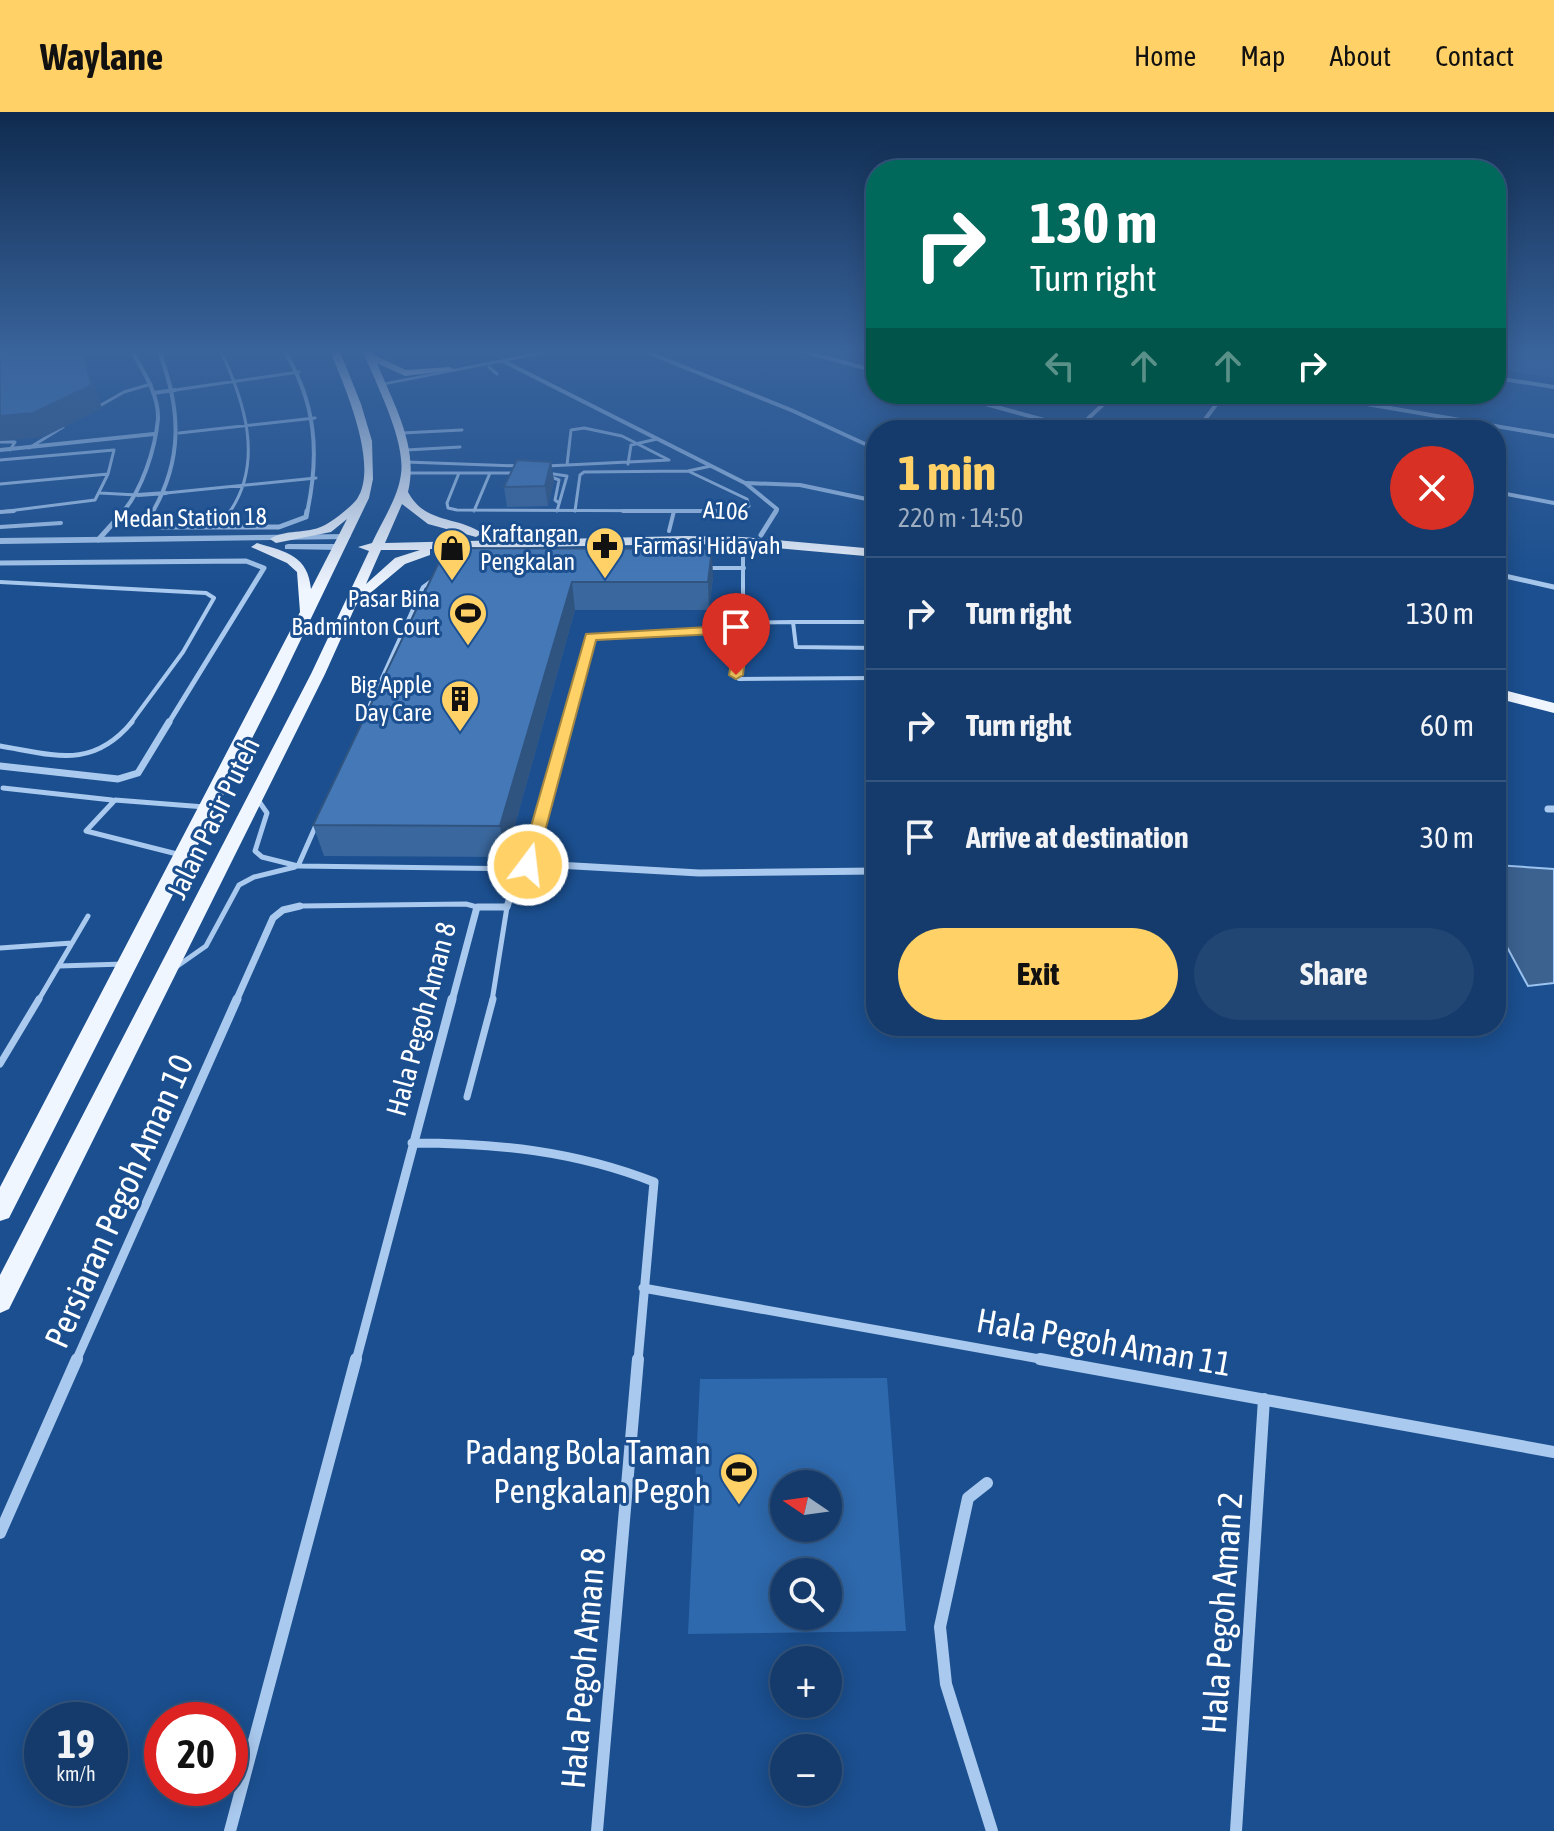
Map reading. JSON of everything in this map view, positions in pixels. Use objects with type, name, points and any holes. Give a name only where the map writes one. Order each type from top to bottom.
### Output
[{"type":"main road","name":"Jalan Pasir Puteh","points":[[0,1211],[9,1180],[128,964],[181,855],[344,542],[363,498],[369,471],[369,444],[364,429]]},
{"type":"main road","points":[[369,444],[370,429]]},
{"type":"main road","name":"Jalan Pasir Puteh","points":[[0,1301],[318,674],[402,492],[407,462],[400,429]]},
{"type":"main road","points":[[402,492],[407,505],[418,514],[476,533]]},
{"type":"main road","points":[[276,539],[327,529],[363,498]]},
{"type":"main road","points":[[378,541],[476,533],[669,531],[686,536]]},
{"type":"main road","name":"A106","points":[[686,536],[761,535],[866,549]]},
{"type":"main road","points":[[344,612],[400,561],[428,551],[469,546],[686,536]]},
{"type":"main road","name":"A106","points":[[686,536],[866,549]]},
{"type":"main road","points":[[378,541],[469,546]]},
{"type":"main road","name":"Medan Station 18","points":[[344,542],[378,541]]},
{"type":"main road","points":[[257,547],[292,560],[303,571],[307,613]]},
{"type":"main road","points":[[1506,696],[1554,708]]},
{"type":"street","points":[[98,540],[138,495],[155,429]]},
{"type":"street","points":[[179,429],[166,493],[149,524],[279,527],[306,517],[316,478],[315,429]]},
{"type":"street","points":[[638,429],[745,483],[777,509],[761,535]]},
{"type":"street","points":[[833,429],[866,444]]},
{"type":"street","points":[[1514,429],[1554,436]]},
{"type":"street","points":[[0,450],[154,434]]},
{"type":"street","points":[[745,483],[800,485],[866,499]]},
{"type":"street","points":[[138,495],[166,493]]},
{"type":"street","points":[[1506,494],[1554,503]]},
{"type":"street","name":"Medan Station 18","points":[[0,541],[276,539],[344,542]]},
{"type":"street","name":"Medan Station 18","points":[[0,549],[257,547],[344,542]]},
{"type":"street","points":[[0,563],[246,561],[264,568],[138,773],[118,779],[0,766]]},
{"type":"street","points":[[1506,576],[1554,587]]},
{"type":"street","points":[[477,907],[507,907],[511,894],[531,873],[557,865],[684,873],[866,871]]},
{"type":"street","name":"Persiaran Pegoh Aman 10","points":[[0,1533],[273,918],[283,910],[300,906]]},
{"type":"street","name":"Hala Pegoh Aman 8","points":[[230,1831],[477,907]]},
{"type":"street","name":"Hala Pegoh Aman 8","points":[[412,1143],[496,1142],[558,1152],[654,1182],[597,1831]]},
{"type":"street","name":"Hala Pegoh Aman 11","points":[[643,1288],[1554,1452]]},
{"type":"street","name":"Hala Pegoh Aman 2","points":[[1236,1831],[1264,1399]]},
{"type":"street","points":[[987,1483],[968,1498],[940,1627],[946,1684],[992,1831]]},
{"type":"lane","points":[[29,448],[60,429]]},
{"type":"lane","points":[[179,433],[211,429]]},
{"type":"lane","points":[[219,527],[245,485],[247,429]]},
{"type":"lane","points":[[567,467],[572,429]]},
{"type":"lane","points":[[537,466],[669,462],[638,443],[599,429]]},
{"type":"lane","points":[[402,433],[462,430]]},
{"type":"lane","points":[[628,464],[629,447],[657,439]]},
{"type":"lane","points":[[0,442],[15,442],[10,450]]},
{"type":"lane","points":[[45,456],[48,446]]},
{"type":"lane","points":[[407,462],[460,447]]},
{"type":"lane","points":[[0,460],[113,449],[100,493],[88,503],[0,512]]},
{"type":"lane","points":[[407,462],[522,466]]},
{"type":"lane","points":[[407,462],[459,473],[517,476]]},
{"type":"lane","points":[[575,511],[580,475],[584,472],[688,471],[711,466]]},
{"type":"lane","points":[[459,473],[448,508],[474,511],[735,511],[749,506],[747,499],[688,471]]},
{"type":"lane","points":[[474,511],[490,473]]},
{"type":"lane","points":[[544,473],[567,476],[557,511]]},
{"type":"lane","points":[[0,484],[108,474]]},
{"type":"lane","points":[[534,476],[559,480],[555,500],[559,503]]},
{"type":"lane","points":[[166,493],[316,478]]},
{"type":"lane","points":[[100,493],[138,495]]},
{"type":"lane","points":[[503,507],[527,511]]},
{"type":"lane","points":[[34,525],[42,508]]},
{"type":"lane","points":[[669,531],[674,511]]},
{"type":"lane","points":[[0,527],[61,523]]},
{"type":"lane","points":[[743,541],[743,626],[735,677],[866,678]]},
{"type":"lane","points":[[696,568],[744,568]]},
{"type":"lane","points":[[367,713],[423,587],[437,577]]},
{"type":"lane","points":[[0,580],[206,593],[214,598],[205,620],[148,697],[133,725],[110,747],[77,756],[0,746]]},
{"type":"lane","points":[[793,622],[796,647],[866,648]]},
{"type":"lane","points":[[255,795],[267,813],[255,842],[255,851],[262,857],[298,866],[524,869],[528,865],[588,639],[793,622],[866,622]]},
{"type":"lane","points":[[3,788],[207,807]]},
{"type":"lane","points":[[115,800],[86,831],[181,855]]},
{"type":"lane","points":[[298,866],[323,810]]},
{"type":"lane","points":[[168,973],[206,946],[239,885],[254,877],[298,866]]},
{"type":"lane","points":[[300,906],[466,904],[477,907]]},
{"type":"lane","points":[[467,1097],[496,987],[507,907]]},
{"type":"lane","points":[[0,1064],[88,916]]},
{"type":"lane","points":[[0,948],[72,943]]},
{"type":"lane","points":[[59,966],[128,964]]},
{"type":"shaded area","points":[[1506,866],[1554,869],[1554,983],[1528,986],[1507,947]]},
{"type":"shaded area","name":"Padang Bola Taman Pengkalan Pegoh","points":[[887,1378],[906,1631],[688,1634],[700,1379]]},
{"type":"building","points":[[517,460],[551,462],[545,486],[504,487]]},
{"type":"building","name":"Big Apple Day Care","points":[[465,548],[712,549],[708,582],[572,582],[500,826],[313,825],[441,558]]},
{"type":"place","name":"Farmasi Hidayah","points":[[605,580]]},
{"type":"place","name":"Kraftangan Pengkalan","points":[[452,582]]},
{"type":"place","name":"Pasar Bina Badminton Court","points":[[468,647]]},
{"type":"place","name":"Big Apple Day Care","points":[[460,733]]},
{"type":"place","name":"Padang Bola Taman Pengkalan Pegoh","points":[[739,1506]]},
{"type":"route","points":[[528,865],[590,636],[743,629],[736,675]]}]
